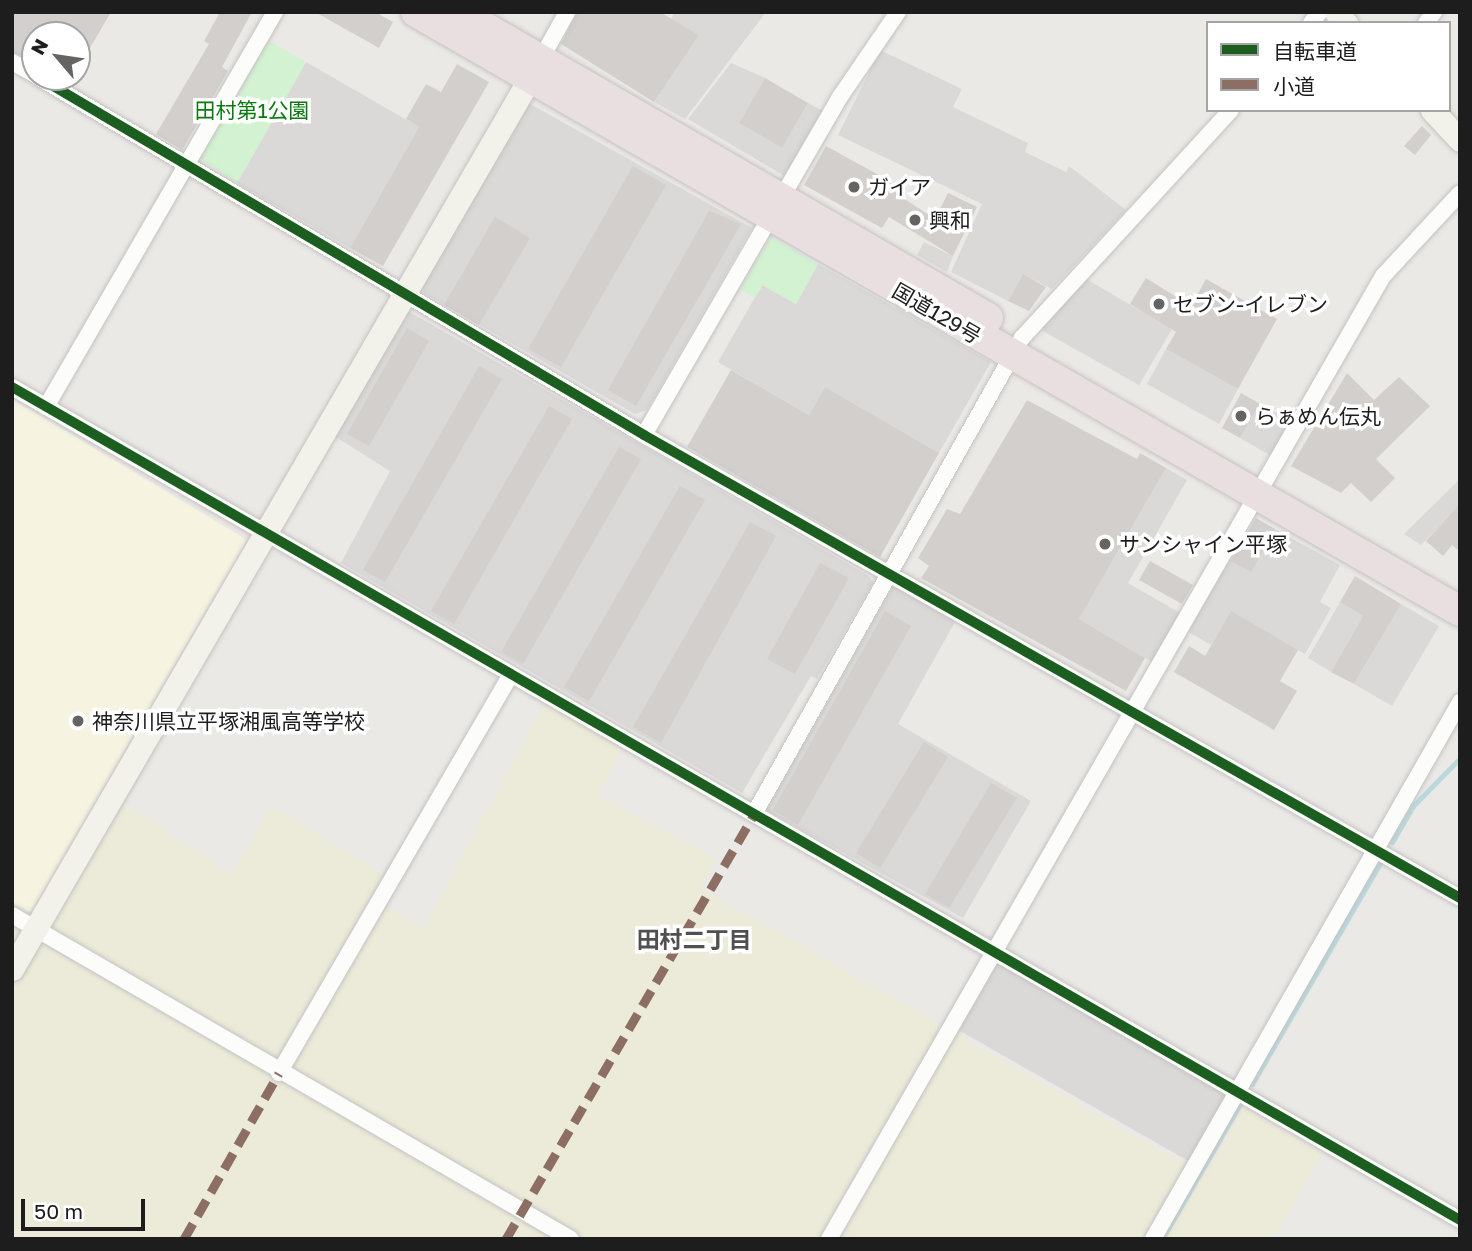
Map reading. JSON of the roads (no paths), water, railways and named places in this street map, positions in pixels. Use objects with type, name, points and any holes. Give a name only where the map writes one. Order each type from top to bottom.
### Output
[{"type":"highway","name":"国道129号","points":[[416,12],[535,69],[777,207],[1262,488],[1460,611]]},
{"type":"highway","name":"国道129号","points":[[458,12],[535,69]]},
{"type":"highway","name":"国道129号","points":[[1262,488],[1460,589]]},
{"type":"street","points":[[46,407],[275,12]]},
{"type":"street","points":[[12,969],[568,12]]},
{"type":"street","points":[[644,435],[777,207],[898,12]]},
{"type":"street","points":[[62,91],[644,435],[1460,898]]},
{"type":"street","points":[[754,814],[887,571],[1017,347],[1229,112]]},
{"type":"street","points":[[1434,112],[1460,140]]},
{"type":"street","points":[[829,1239],[1383,276],[1460,193]]},
{"type":"street","points":[[12,387],[263,534],[995,949],[1460,1220]]},
{"type":"street","points":[[279,1073],[511,675]]},
{"type":"street","points":[[1153,1239],[1460,702]]},
{"type":"street","points":[[12,915],[279,1073],[571,1239]]},
{"type":"waterway","points":[[1392,842],[1413,806],[1460,758]]},
{"type":"waterway","points":[[1252,1084],[1382,860]]},
{"type":"waterway","points":[[1162,1239],[1240,1104]]},
{"type":"place","name":"ガイア","points":[[854,187]]},
{"type":"place","name":"興和","points":[[915,220]]},
{"type":"place","name":"セブン-イレブン","points":[[1159,304]]},
{"type":"place","name":"らぁめん伝丸","points":[[1241,416]]},
{"type":"place","name":"サンシャイン平塚","points":[[1105,544]]},
{"type":"place","name":"神奈川県立平塚湘風高等学校","points":[[78,721]]},
{"type":"district","name":"田村二丁目","points":[[694,939]]},
{"type":"park label","name":"田村第1公園","points":[[252,110]]}]
